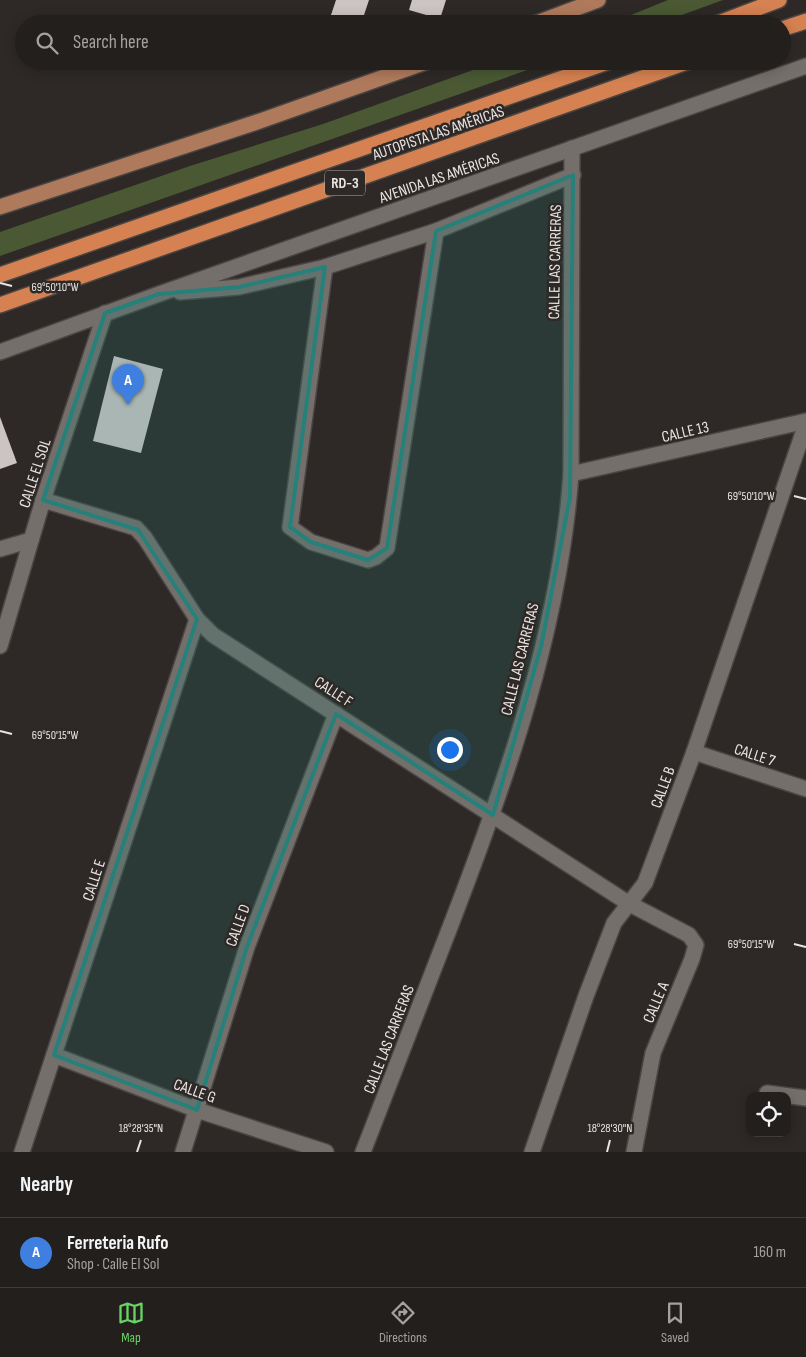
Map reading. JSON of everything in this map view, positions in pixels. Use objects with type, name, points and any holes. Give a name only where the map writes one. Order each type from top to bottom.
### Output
[{"type":"highway","points":[[740,15],[779,0]]},
{"type":"highway","points":[[791,26],[806,21]]},
{"type":"highway","name":"AUTOPISTA LAS AMÉRICAS","points":[[0,275],[586,70]]},
{"type":"highway","name":"AUTOPISTA LAS AMÉRICAS","points":[[0,305],[665,70]]},
{"type":"main road","points":[[558,15],[598,0]]},
{"type":"main road","points":[[0,207],[260,121],[404,70]]},
{"type":"street","name":"AVENIDA LAS AMÉRICAS","points":[[0,352],[105,313],[806,66]]},
{"type":"street","name":"CALLE LAS CARRERAS","points":[[363,1152],[493,815],[541,648],[564,535],[571,474],[572,148]]},
{"type":"street","points":[[159,294],[240,287],[325,267],[436,231],[573,175]]},
{"type":"street","points":[[325,267],[290,527],[311,542],[368,560],[376,557],[387,548],[436,231]]},
{"type":"street","name":"CALLE EL SOL","points":[[0,646],[43,500],[105,313]]},
{"type":"street","name":"CALLE 13","points":[[571,474],[806,422]]},
{"type":"street","name":"CALLE B","points":[[532,1152],[614,923],[645,883],[694,752],[806,422]]},
{"type":"street","name":"CALLE F","points":[[43,500],[138,530],[197,619],[213,635],[628,903]]},
{"type":"street","points":[[0,549],[31,540]]},
{"type":"street","name":"CALLE E","points":[[22,1152],[197,619]]},
{"type":"street","name":"CALLE D","points":[[183,1152],[247,947],[336,714]]},
{"type":"street","name":"CALLE 7","points":[[694,752],[806,789]]},
{"type":"street","name":"CALLE A","points":[[628,903],[689,935],[696,945],[653,1053],[634,1152]]},
{"type":"street","name":"CALLE G","points":[[54,1055],[197,1110],[326,1152]]},
{"type":"street","points":[[791,1096],[806,1098]]},
{"type":"highlighted area","points":[[573,175],[570,497],[541,647],[493,815],[336,714],[247,947],[197,1110],[54,1055],[197,619],[138,530],[43,500],[105,313],[159,294],[239,287],[325,267],[290,527],[311,542],[368,560],[387,548],[436,231]]},
{"type":"green space","points":[[668,0],[723,0],[682,15],[631,15]]},
{"type":"green space","points":[[473,70],[527,70],[0,256],[0,232],[190,166],[323,124]]},
{"type":"building","points":[[336,0],[369,0],[364,15],[331,15]]},
{"type":"building","points":[[412,0],[446,0],[441,15],[426,15],[409,10]]},
{"type":"building","points":[[114,356],[163,369],[141,453],[93,441]]},
{"type":"building","points":[[0,417],[17,463],[0,469]]},
{"type":"place","name":"Ferreteria Rufo","points":[[128,405]]}]
